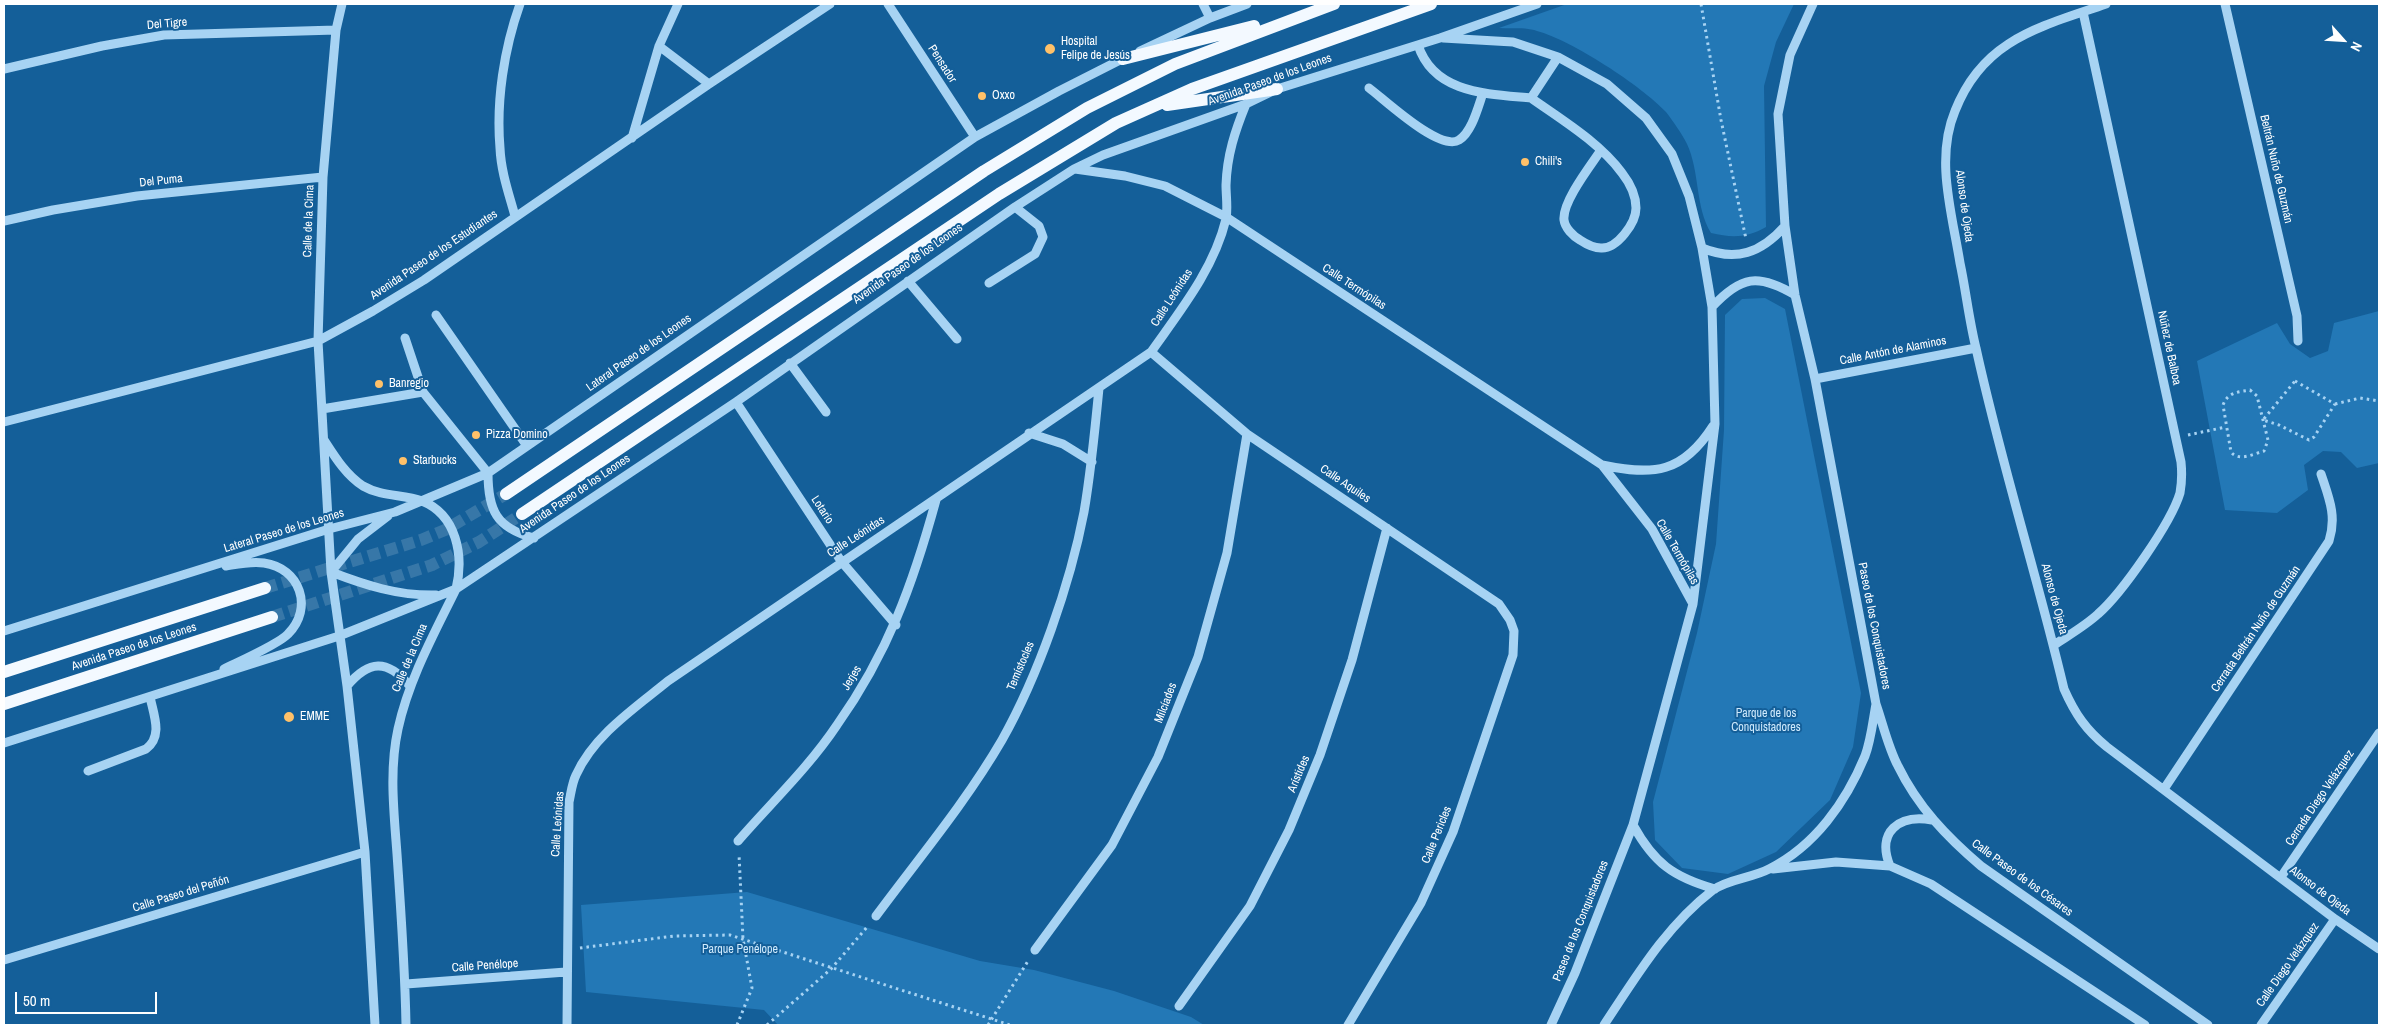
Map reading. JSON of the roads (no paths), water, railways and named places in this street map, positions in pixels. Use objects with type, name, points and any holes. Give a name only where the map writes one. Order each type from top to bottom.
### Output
[{"type":"main road","points":[[506,494],[984,171],[1087,108],[1175,64],[1334,4]]},
{"type":"main road","name":"Avenida Paseo de los Leones","points":[[522,514],[999,194],[1116,123],[1192,89],[1431,4]]},
{"type":"main road","points":[[1123,59],[1308,13]]},
{"type":"main road","points":[[1150,108],[1277,89]]},
{"type":"main road","name":"Avenida Paseo de los Leones","points":[[4,672],[265,588]]},
{"type":"main road","name":"Avenida Paseo de los Leones","points":[[4,704],[272,617]]},
{"type":"street","name":"Calle de la Cima","points":[[342,4],[336,30],[323,177],[318,340],[331,572],[347,686],[365,852],[375,1025]]},
{"type":"street","points":[[515,216],[504,178],[500,148],[500,103],[509,34],[520,4]]},
{"type":"street","points":[[632,138],[659,46],[678,4]]},
{"type":"street","name":"Avenida Paseo de los Estudiantes","points":[[4,422],[318,340],[373,311],[424,280],[709,84],[830,4]]},
{"type":"street","name":"Pensador","points":[[888,4],[976,137]]},
{"type":"street","points":[[1203,4],[1210,18]]},
{"type":"street","name":"Lateral Paseo de los Leones","points":[[4,631],[329,529],[395,512],[488,473],[976,137],[1123,59],[1210,18],[1247,4]]},
{"type":"street","name":"Avenida Paseo de los Leones","points":[[339,636],[456,588],[534,538],[736,402],[908,280],[1074,169],[1103,155],[1246,104],[1277,89],[1440,38],[1537,4]]},
{"type":"street","name":"Paseo de los Conquistadores","points":[[1604,1025],[1660,944],[1681,918],[1715,889],[1770,869],[1813,838],[1843,800],[1866,754],[1876,704],[1815,379],[1794,295],[1785,226],[1778,114],[1790,56],[1813,4]]},
{"type":"street","name":"Alonso de Ojeda","points":[[2106,4],[2020,35],[1997,50],[1978,71],[1954,112],[1945,145],[1946,183],[1976,348],[2064,689],[2078,718],[2101,742],[2379,949]]},
{"type":"street","name":"Beltrán Nuño de Guzmán","points":[[2225,4],[2297,316],[2298,341]]},
{"type":"street","name":"Núñez de Balboa","points":[[2054,645],[2099,614],[2113,598],[2161,531],[2175,504],[2182,478],[2176,437],[2084,12]]},
{"type":"street","name":"Del Tigre","points":[[4,69],[102,46],[164,36],[336,30]]},
{"type":"street","name":"Paseo de los Conquistadores","points":[[1440,38],[1513,42],[1558,57],[1607,84],[1646,118],[1672,154],[1689,196],[1702,248],[1712,307],[1715,424],[1693,604],[1633,825],[1575,973],[1551,1025]]},
{"type":"street","points":[[1418,45],[1423,60],[1436,76],[1484,93],[1531,98],[1601,150],[1619,169],[1630,186],[1636,209],[1631,224],[1625,233],[1614,243],[1603,248],[1588,246],[1575,237],[1568,229],[1564,219],[1566,209],[1573,194],[1601,150]]},
{"type":"street","points":[[659,46],[709,84]]},
{"type":"street","points":[[1531,98],[1558,57]]},
{"type":"street","points":[[1369,88],[1424,130],[1444,142],[1450,143],[1460,140],[1467,132],[1484,93]]},
{"type":"street","name":"Calle Leónidas","points":[[567,1025],[569,802],[576,776],[593,748],[612,726],[668,681],[841,561],[936,500],[1029,434],[1151,352],[1186,303],[1209,263],[1226,217],[1229,153],[1232,136],[1246,104]]},
{"type":"street","name":"Calle Termópilas","points":[[1074,169],[1125,176],[1165,186],[1226,217],[1602,466],[1652,529],[1693,604]]},
{"type":"street","name":"Del Puma","points":[[4,222],[53,210],[137,196],[323,177]]},
{"type":"street","points":[[989,283],[1035,254],[1043,237],[1039,226],[1015,207]]},
{"type":"street","points":[[1702,248],[1725,255],[1748,252],[1769,242],[1785,226]]},
{"type":"street","points":[[908,280],[957,339]]},
{"type":"street","points":[[1712,307],[1727,291],[1750,280],[1769,282],[1794,295]]},
{"type":"street","points":[[436,315],[527,446]]},
{"type":"street","points":[[405,338],[423,392],[488,473],[488,492],[491,505],[497,517],[507,528],[534,538]]},
{"type":"street","name":"Calle Antón de Alaminos","points":[[1815,379],[1976,348]]},
{"type":"street","name":"Calle Aquiles","points":[[1151,352],[1247,434],[1499,604],[1510,620],[1515,640]]},
{"type":"street","points":[[790,363],[826,412]]},
{"type":"street","name":"Temístocles","points":[[876,916],[967,794],[1002,739],[1032,675],[1054,618],[1083,515],[1092,462],[1099,388]]},
{"type":"street","points":[[322,409],[423,392]]},
{"type":"street","name":"Lotario","points":[[736,402],[841,561],[896,625]]},
{"type":"street","name":"Calle Termópilas","points":[[1602,466],[1634,472],[1652,471],[1667,467],[1695,450],[1715,424]]},
{"type":"street","points":[[1029,434],[1063,444],[1092,462]]},
{"type":"street","name":"Milcíades","points":[[1035,950],[1112,845],[1158,757],[1198,657],[1227,553],[1247,434]]},
{"type":"street","name":"Calle de la Cima","points":[[324,440],[352,478],[365,487],[385,494],[420,501],[444,516],[457,541],[460,572],[456,588],[410,686],[398,730],[394,782],[406,984],[406,1025]]},
{"type":"street","name":"Cerrada Beltrán Nuño de Guzmán","points":[[2164,789],[2329,541],[2334,521],[2333,510],[2321,474]]},
{"type":"street","name":"Jerjes","points":[[738,841],[837,726],[896,625],[922,550],[936,500]]},
{"type":"street","points":[[395,512],[369,529],[331,572],[383,590],[417,595],[441,594]]},
{"type":"street","name":"Arístides","points":[[1179,1006],[1250,906],[1289,830],[1320,755],[1352,660],[1387,528]]},
{"type":"street","points":[[183,575],[244,563],[264,563],[284,569],[299,585],[301,600],[299,620],[287,635],[202,681]]},
{"type":"street","points":[[4,743],[339,636]]},
{"type":"street","name":"Calle Pericles","points":[[1348,1025],[1421,903],[1453,832],[1505,684],[1515,640]]},
{"type":"street","points":[[347,686],[359,671],[378,665],[397,671],[410,686]]},
{"type":"street","points":[[88,771],[154,743],[157,734],[150,697]]},
{"type":"street","name":"Calle Paseo de los Césares","points":[[1876,704],[1898,766],[1932,820],[1981,866],[2208,1025]]},
{"type":"street","name":"Cerrada Diego Velázquez","points":[[2281,877],[2379,732]]},
{"type":"street","points":[[1890,866],[1886,857],[1886,846],[1894,827],[1902,820],[1912,818],[1932,820]]},
{"type":"street","points":[[1633,825],[1646,848],[1665,868],[1688,882],[1715,889]]},
{"type":"street","name":"Calle Paseo del Peñón","points":[[4,960],[365,852]]},
{"type":"street","points":[[1770,869],[1836,862],[1890,866],[1931,884],[2145,1025]]},
{"type":"street","name":"Calle Diego Velázquez","points":[[2261,1025],[2335,918]]},
{"type":"street","name":"Calle Penélope","points":[[406,984],[566,972]]},
{"type":"tunnel","points":[[265,588],[421,540],[445,530],[506,494]]},
{"type":"tunnel","points":[[272,617],[432,565],[479,542],[522,514]]},
{"type":"place","name":"Hospital Felipe de Jesús","points":[[1050,49]]},
{"type":"place","name":"Oxxo","points":[[982,96]]},
{"type":"place","name":"Chili's","points":[[1525,162]]},
{"type":"place","name":"Banregio","points":[[379,384]]},
{"type":"place","name":"Pizza Domino","points":[[476,435]]},
{"type":"place","name":"Starbucks","points":[[403,461]]},
{"type":"place","name":"EMME","points":[[289,717]]},
{"type":"park label","name":"Parque de los Conquistadores","points":[[1766,721]]},
{"type":"park label","name":"Parque Penélope","points":[[740,950]]}]
